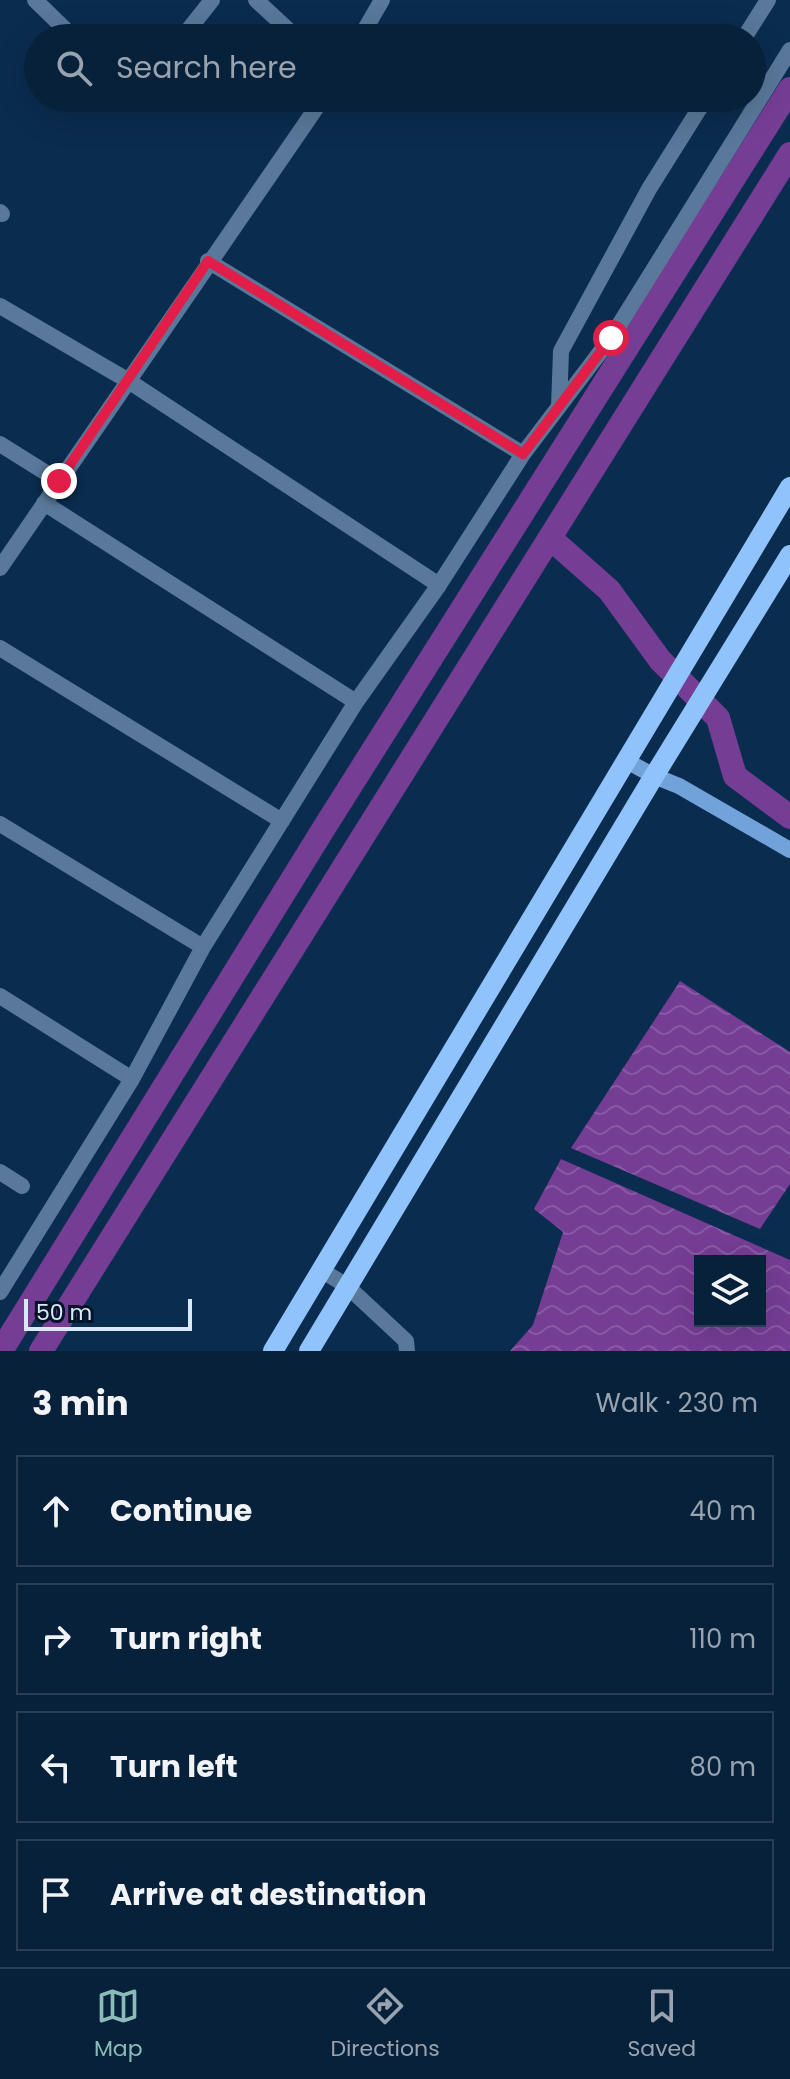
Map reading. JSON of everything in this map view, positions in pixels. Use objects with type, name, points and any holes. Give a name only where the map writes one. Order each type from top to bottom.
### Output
[{"type":"main road","points":[[273,1351],[790,487]]},
{"type":"main road","points":[[309,1351],[790,555]]},
{"type":"main road","points":[[625,760],[679,786],[790,850]]},
{"type":"street","points":[[35,0],[60,24]]},
{"type":"street","points":[[193,24],[212,0]]},
{"type":"street","points":[[256,0],[282,24]]},
{"type":"street","points":[[368,24],[382,0]]},
{"type":"street","points":[[753,24],[768,0]]},
{"type":"street","points":[[766,89],[790,50]]},
{"type":"street","points":[[0,568],[313,112]]},
{"type":"street","points":[[559,407],[561,351],[649,189],[697,112]]},
{"type":"street","points":[[0,1292],[132,1079],[203,947],[356,702],[439,585],[523,454],[611,338],[751,112]]},
{"type":"street","points":[[208,261],[523,454]]},
{"type":"street","points":[[0,306],[127,380],[439,585]]},
{"type":"street","points":[[0,444],[59,481]]},
{"type":"street","points":[[44,503],[356,702]]},
{"type":"street","points":[[0,648],[282,821]]},
{"type":"street","points":[[0,824],[203,947]]},
{"type":"street","points":[[0,996],[132,1079]]},
{"type":"street","points":[[0,1172],[22,1186],[0,1185]]},
{"type":"street","points":[[321,1270],[347,1286],[406,1341],[407,1351]]},
{"type":"water","points":[[680,981],[790,1052],[790,1184],[760,1229],[571,1148]]},
{"type":"water","points":[[561,1159],[790,1260],[790,1351],[510,1351],[533,1325],[563,1232],[534,1209]]},
{"type":"waterway","points":[[1,1351],[324,828],[790,89]]},
{"type":"waterway","points":[[41,1351],[790,154]]},
{"type":"waterway","points":[[550,538],[609,590],[660,660],[718,718],[735,776],[790,817]]},
{"type":"route","points":[[59,481],[208,261],[523,454],[611,338]]}]
